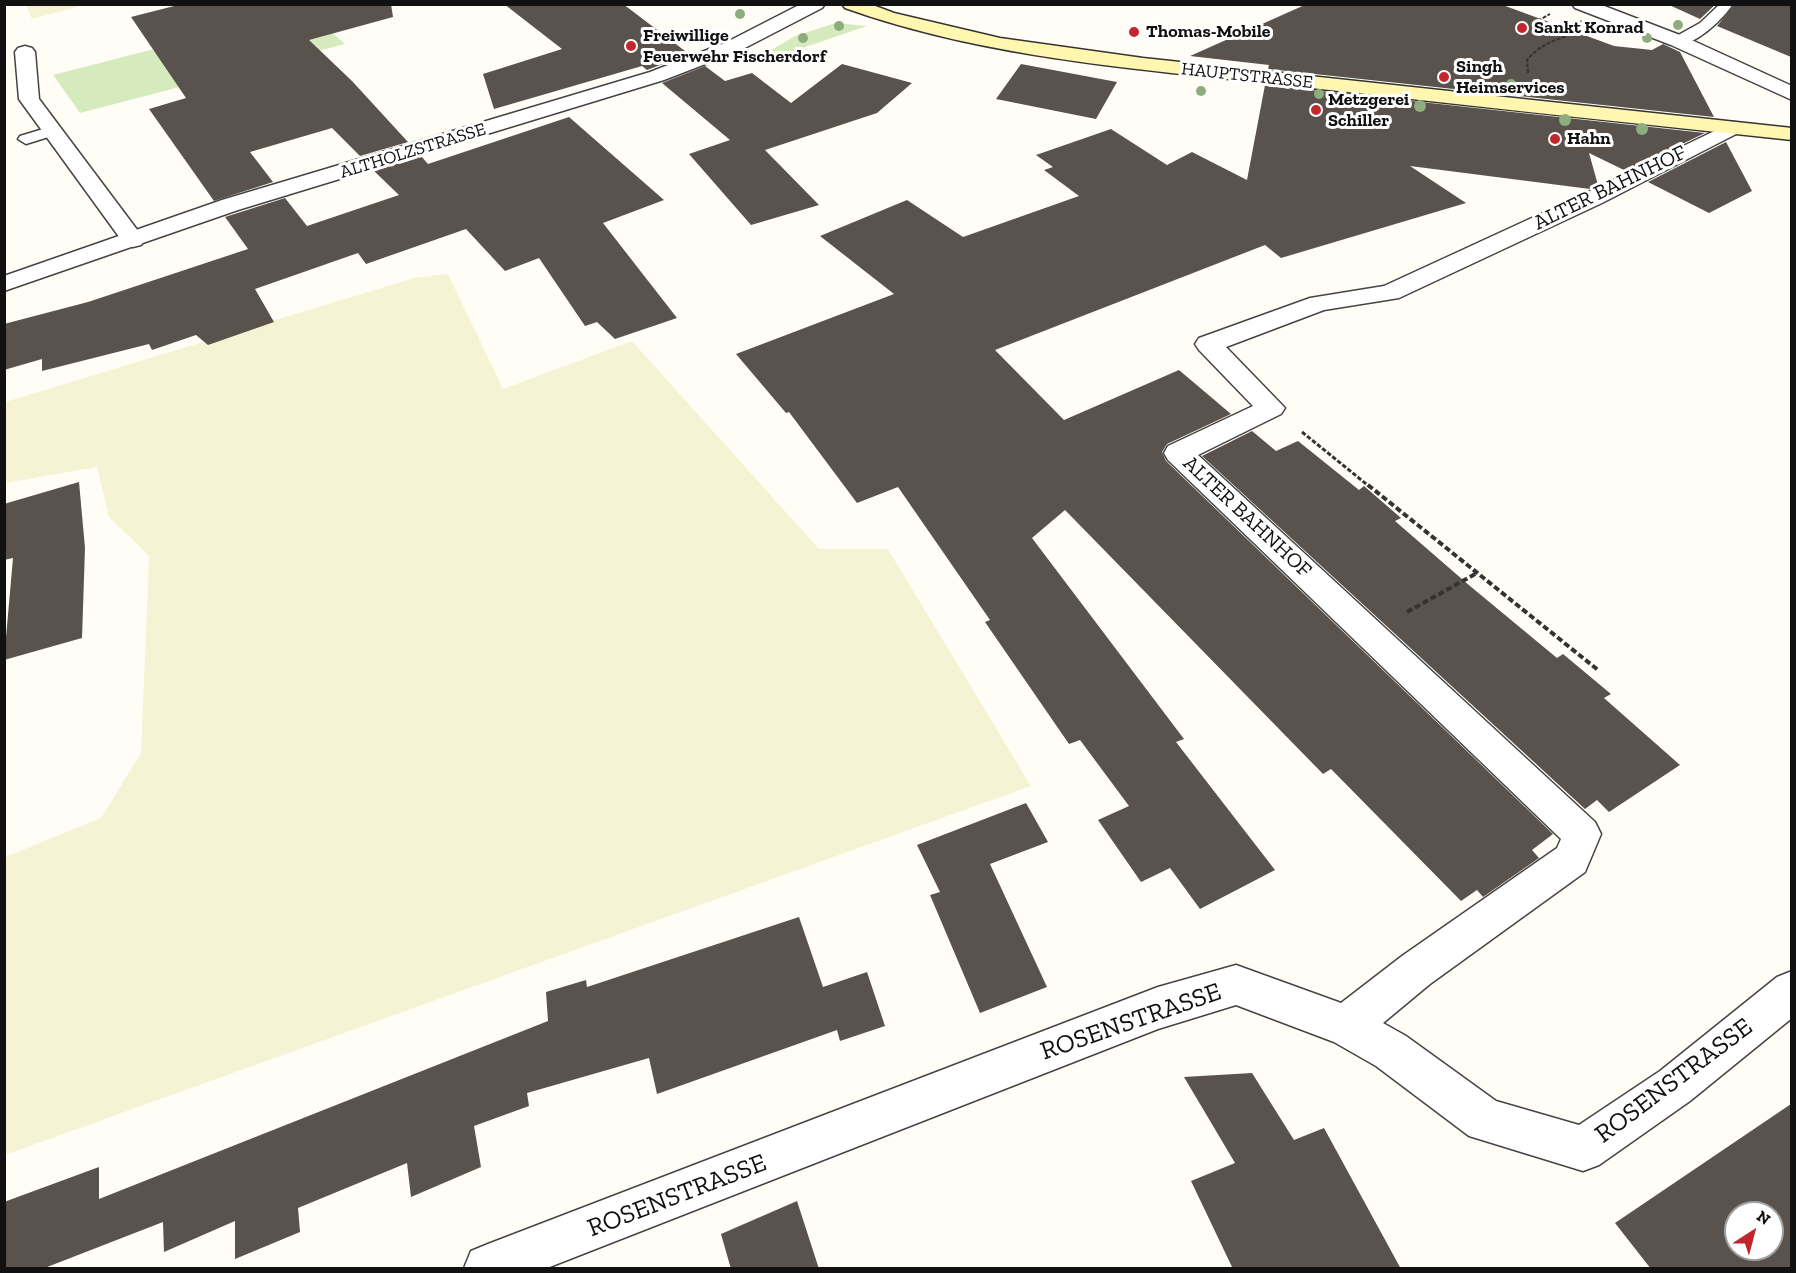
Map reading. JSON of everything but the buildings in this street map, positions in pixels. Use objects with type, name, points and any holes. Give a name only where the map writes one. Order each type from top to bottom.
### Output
[{"type":"main road","name":"HAUPTSTRASSE","points":[[851,4],[888,17],[999,44],[1143,64],[1791,134]]},
{"type":"street","name":"ALTHOLZSTRASSE","points":[[4,284],[230,205],[657,76],[732,46],[816,4]]},
{"type":"street","points":[[1581,4],[1678,41],[1791,94]]},
{"type":"street","points":[[25,52],[29,99],[133,240]]},
{"type":"street","name":"ALTER BAHNHOF","points":[[1346,1026],[1416,970],[1571,860],[1582,834],[1178,453],[1271,408],[1208,344],[1319,303],[1389,293],[1594,198],[1733,128]]},
{"type":"street","name":"ROSENSTRASSE","points":[[488,1269],[1148,1012],[1236,985],[1346,1026],[1391,1052],[1485,1120],[1582,1149],[1675,1086],[1791,991]]},
{"type":"lane","points":[[1678,41],[1705,28],[1718,18],[1727,4]]},
{"type":"lane","points":[[26,139],[53,131]]},
{"type":"path","points":[[1538,21],[1542,19]]},
{"type":"path","points":[[1529,81],[1527,60],[1534,50],[1545,43],[1571,35]]},
{"type":"path","points":[[1271,408],[1598,670]]},
{"type":"path","points":[[1369,633],[1477,573]]},
{"type":"shaded area","points":[[26,5],[85,5],[32,19]]},
{"type":"shaded area","points":[[448,274],[503,389],[632,341],[819,549],[888,549],[1031,786],[5,1155],[5,857],[101,818],[141,753],[149,556],[109,517],[97,467],[5,483],[5,402],[414,278]]},
{"type":"green space","points":[[306,10],[345,44],[80,113],[53,75]]},
{"type":"green space","points":[[836,23],[867,26],[767,60],[758,58],[795,36]]},
{"type":"place","name":"Sankt Konrad","points":[[1522,28]]},
{"type":"place","name":"Thomas-Mobile","points":[[1134,32]]},
{"type":"place","name":"Freiwillige Feuerwehr Fischerdorf","points":[[631,46]]},
{"type":"place","name":"Singh Heimservices","points":[[1444,77]]},
{"type":"place","name":"Metzgerei Schiller","points":[[1316,110]]},
{"type":"place","name":"Hahn","points":[[1555,139]]}]
